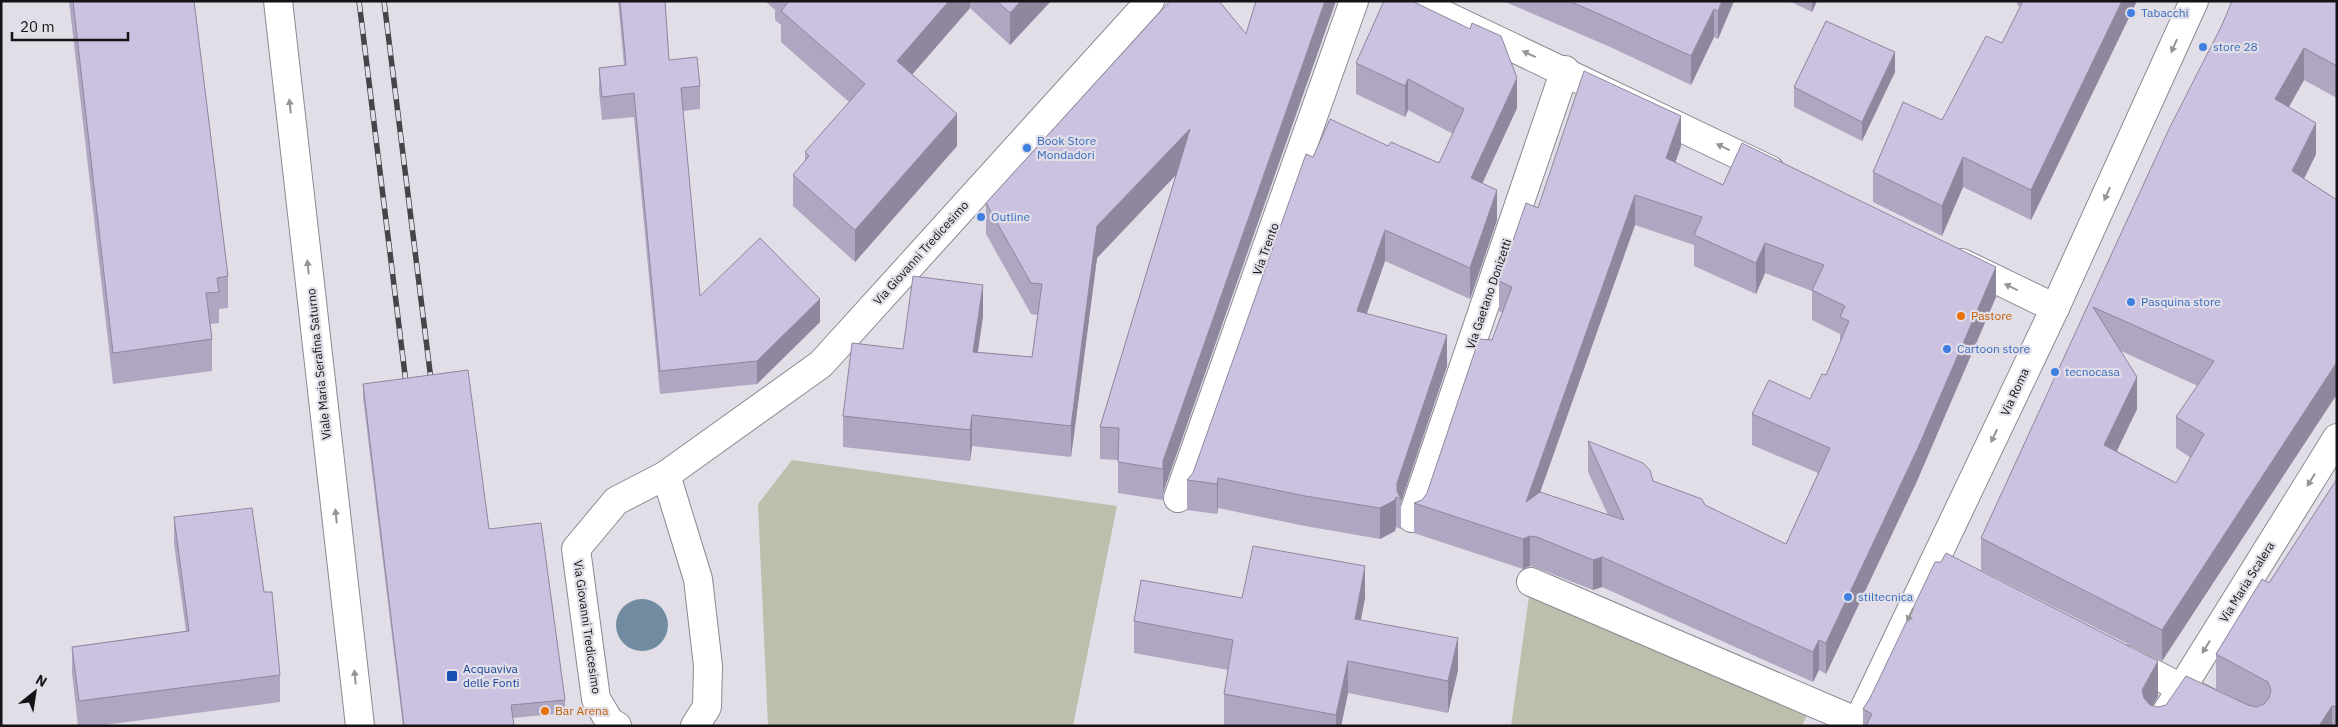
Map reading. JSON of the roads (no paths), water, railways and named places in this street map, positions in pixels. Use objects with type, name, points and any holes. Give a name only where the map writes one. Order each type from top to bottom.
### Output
[{"type":"street","name":"Viale Maria Serafina Saturno","points":[[278,1],[360,726]]},
{"type":"street","name":"Via Giovanni Tredicesimo","points":[[617,726],[610,722],[596,699],[576,549],[616,501],[666,475],[821,364],[1150,1]]},
{"type":"street","name":"Via Trento","points":[[1178,498],[1354,1]]},
{"type":"street","points":[[1415,1],[1565,70],[1796,183]]},
{"type":"street","name":"Via Roma","points":[[1857,724],[1943,568],[2055,308],[2194,1]]},
{"type":"street","name":"Via Gaetano Donizetti","points":[[1412,518],[1565,70]]},
{"type":"street","points":[[1939,252],[2055,308]]},
{"type":"street","name":"Via Maria Scalera","points":[[2158,726],[2337,438]]},
{"type":"street","points":[[666,475],[698,579],[708,674],[707,707],[696,726]]},
{"type":"street","points":[[1531,582],[1857,724]]},
{"type":"street","points":[[2102,647],[2255,726]]},
{"type":"water","points":[[637,599],[647,599],[661,606],[668,620],[668,630],[661,644],[647,651],[637,651],[627,647],[620,640],[616,630],[616,620],[620,610],[627,603]]},
{"type":"railway","points":[[359,1],[407,391]]},
{"type":"railway","points":[[384,1],[432,388]]},
{"type":"place","name":"Tabacchi","points":[[2131,13]]},
{"type":"place","name":"store 28","points":[[2203,47]]},
{"type":"place","name":"Book Store Mondadori","points":[[1027,148]]},
{"type":"place","name":"Outline","points":[[981,217]]},
{"type":"place","name":"Pasquina store","points":[[2131,302]]},
{"type":"place","name":"Pastore","points":[[1961,316]]},
{"type":"place","name":"Cartoon store","points":[[1947,349]]},
{"type":"place","name":"tecnocasa","points":[[2055,372]]},
{"type":"place","name":"stiltecnica","points":[[1848,597]]},
{"type":"place","name":"Acquaviva delle Fonti","points":[[452,676]]},
{"type":"place","name":"Bar Arena","points":[[545,711]]}]
